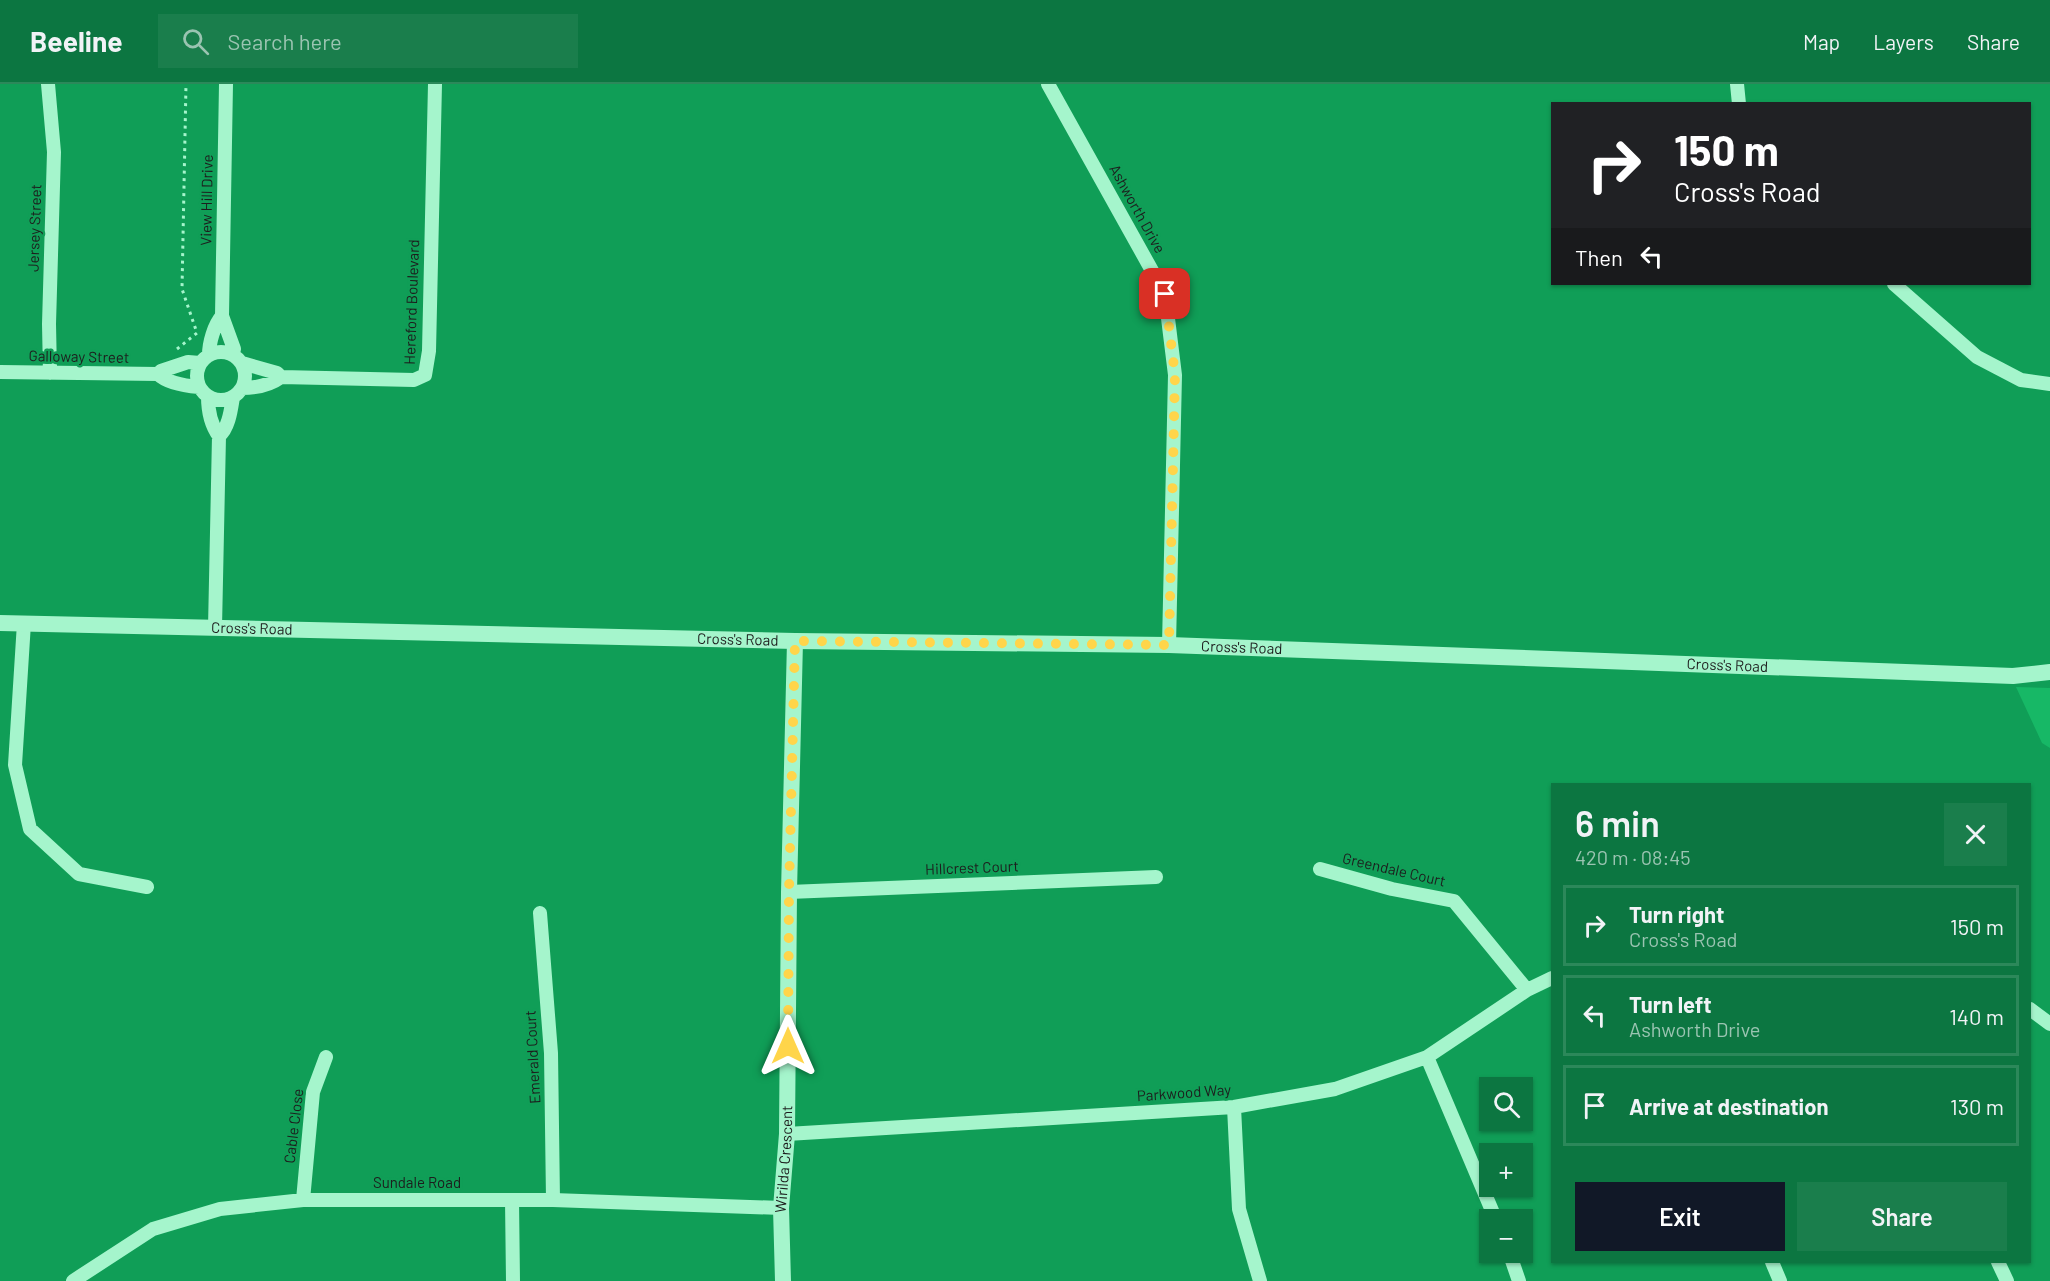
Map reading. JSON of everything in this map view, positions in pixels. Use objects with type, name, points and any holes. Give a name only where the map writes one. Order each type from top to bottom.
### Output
[{"type":"street","name":"Jersey Street","points":[[48,84],[54,152],[49,324],[50,373]]},
{"type":"street","name":"View Hill Drive","points":[[226,84],[222,316],[238,359]]},
{"type":"street","name":"Hereford Boulevard","points":[[238,393],[268,384],[281,377],[414,380],[425,375],[429,351],[435,84]]},
{"type":"street","name":"Ashworth Drive","points":[[1048,84],[1165,294],[1175,375],[1169,645]]},
{"type":"street","points":[[1737,84],[1739,102]]},
{"type":"street","points":[[1895,285],[1977,357],[2021,380],[2050,384]]},
{"type":"street","name":"View Hill Drive","points":[[205,359],[218,320],[222,316]]},
{"type":"street","points":[[215,628],[219,436],[212,424],[197,375],[205,359],[221,351],[238,359],[246,376],[223,432],[219,436]]},
{"type":"street","name":"Galloway Street","points":[[0,372],[158,374],[188,362],[205,359]]},
{"type":"street","name":"Hereford Boulevard","points":[[238,359],[277,373],[281,377]]},
{"type":"street","name":"Galloway Street","points":[[158,374],[161,378],[203,391]]},
{"type":"street","points":[[203,391],[220,400],[238,393]]},
{"type":"street","name":"Cross's Road","points":[[0,623],[795,641],[1169,645],[2013,676],[2050,672]]},
{"type":"street","points":[[24,623],[15,765],[30,829],[79,874],[147,887]]},
{"type":"street","name":"Wirilda Crescent","points":[[783,1281],[781,1208],[787,1134],[789,892],[795,641]]},
{"type":"street","name":"Greendale Court","points":[[1320,869],[1392,889],[1454,901],[1527,990]]},
{"type":"street","name":"Hillcrest Court","points":[[789,892],[1156,877]]},
{"type":"street","name":"Emerald Court","points":[[540,913],[551,1053],[554,1200]]},
{"type":"street","name":"Parkwood Way","points":[[787,1134],[1234,1107],[1335,1089],[1427,1057],[1527,990],[1551,978]]},
{"type":"street","points":[[2031,1010],[2050,1024]]},
{"type":"street","name":"Cable Close","points":[[303,1200],[313,1092],[326,1057]]},
{"type":"street","points":[[1427,1057],[1491,1209]]},
{"type":"street","points":[[1234,1107],[1239,1209],[1260,1281]]},
{"type":"street","name":"Sundale Road","points":[[73,1281],[153,1229],[220,1209],[303,1200],[554,1200],[781,1208]]},
{"type":"street","points":[[512,1200],[513,1281]]},
{"type":"street","points":[[1513,1263],[1519,1281]]},
{"type":"street","points":[[1772,1263],[1780,1281]]},
{"type":"street","points":[[1998,1263],[2007,1281]]},
{"type":"path","points":[[175,350],[197,333],[182,289],[186,84]]},
{"type":"green space","points":[[2016,687],[2050,688],[2050,748],[2042,743]]},
{"type":"route","points":[[788,1046],[795,641],[1169,645],[1175,375],[1165,294]]}]
